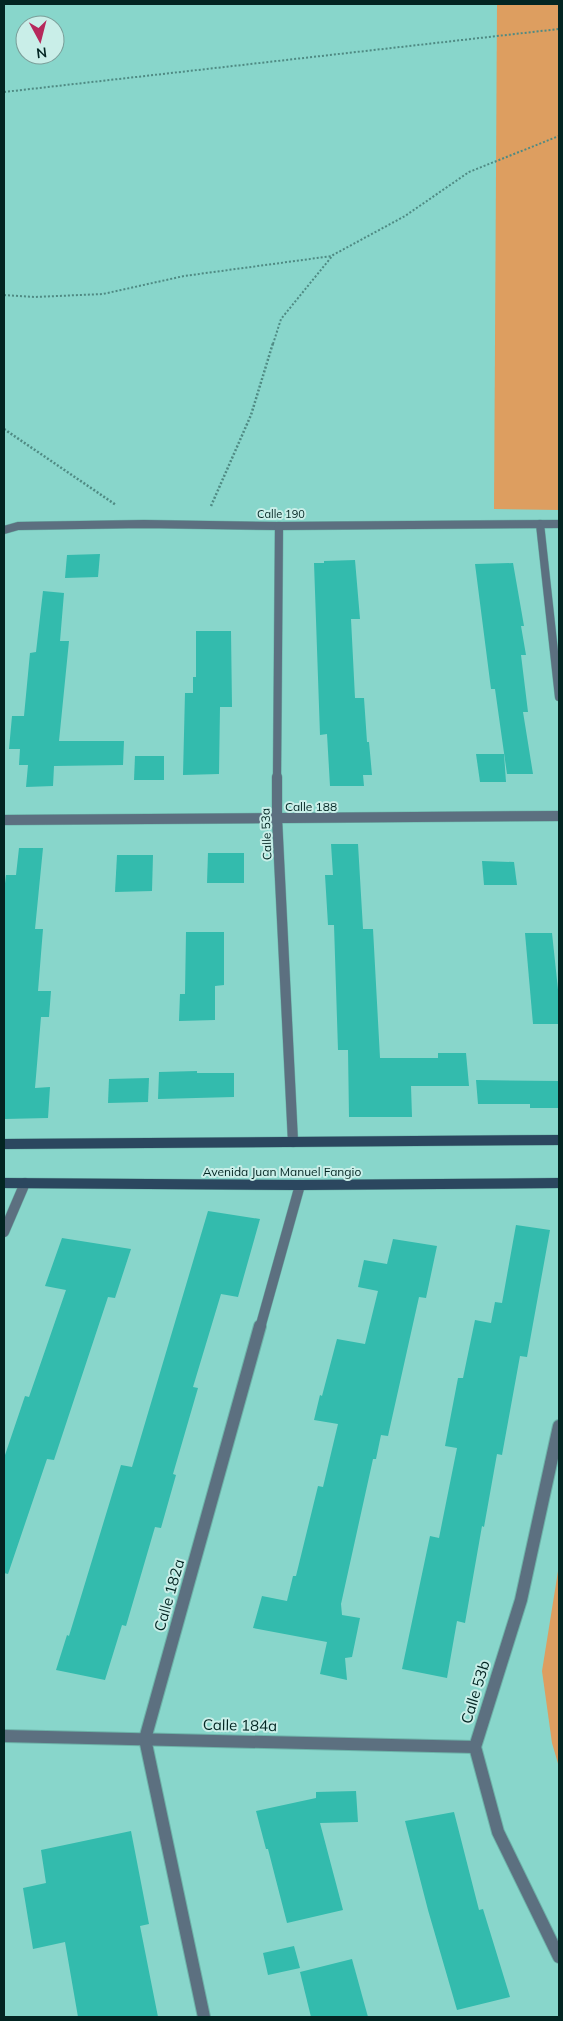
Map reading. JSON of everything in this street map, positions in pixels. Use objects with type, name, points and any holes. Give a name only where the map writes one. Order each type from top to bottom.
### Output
[{"type":"main road","points":[[4,1144],[559,1140]]},
{"type":"main road","name":"Avenida Juan Manuel Fangio","points":[[4,1183],[300,1185],[559,1182]]},
{"type":"street","name":"Calle 190","points":[[4,530],[18,526],[144,524],[279,526],[559,524]]},
{"type":"street","points":[[540,524],[559,697]]},
{"type":"street","name":"Calle 53a","points":[[279,526],[278,818],[294,1142]]},
{"type":"street","name":"Calle 188","points":[[4,820],[559,816]]},
{"type":"street","points":[[4,1232],[25,1183]]},
{"type":"street","name":"Calle 182a","points":[[204,2017],[146,1739],[300,1185]]},
{"type":"street","name":"Calle 53b","points":[[475,1747],[521,1600],[559,1426]]},
{"type":"street","name":"Calle 184a","points":[[4,1736],[475,1747]]},
{"type":"street","points":[[475,1747],[498,1832],[559,1957]]},
{"type":"path","points":[[4,92],[559,29]]},
{"type":"path","points":[[203,524],[251,415],[281,318],[333,256],[405,216],[469,172],[559,136]]},
{"type":"path","points":[[4,295],[35,297],[103,294],[184,276],[333,256]]},
{"type":"path","points":[[4,429],[144,524]]},
{"type":"shaded area","points":[[497,4],[559,4],[559,510],[494,509]]},
{"type":"shaded area","points":[[559,1565],[559,1767],[552,1743],[542,1671]]},
{"type":"building","points":[[100,554],[98,577],[65,578],[67,555]]},
{"type":"building","points":[[355,560],[360,619],[351,619],[355,698],[364,698],[367,742],[369,742],[372,775],[363,775],[364,786],[330,786],[327,734],[320,735],[314,563]]},
{"type":"building","points":[[513,563],[524,626],[521,626],[526,655],[521,655],[528,712],[523,712],[533,774],[507,774],[495,689],[491,689],[475,564]]},
{"type":"building","points":[[43,591],[64,593],[60,641],[69,641],[59,741],[124,741],[123,765],[54,766],[53,786],[26,787],[28,765],[19,765],[20,749],[9,749],[12,716],[24,716],[30,653],[36,652]]},
{"type":"building","points":[[196,631],[231,631],[232,707],[220,707],[219,774],[183,775],[185,693],[193,693],[193,677],[196,677]]},
{"type":"building","points":[[476,754],[504,754],[506,782],[480,782]]},
{"type":"building","points":[[135,756],[164,756],[164,780],[134,780]]},
{"type":"building","points":[[331,844],[358,844],[363,929],[373,929],[380,1058],[438,1058],[438,1053],[466,1053],[469,1086],[411,1086],[412,1117],[349,1117],[348,1050],[338,1050],[334,925],[328,925],[325,875],[333,875]]},
{"type":"building","points":[[19,848],[43,848],[35,929],[43,929],[38,991],[51,991],[49,1017],[41,1017],[35,1088],[50,1087],[48,1118],[4,1119],[4,892],[6,875],[16,875]]},
{"type":"building","points":[[208,853],[244,853],[244,883],[207,883]]},
{"type":"building","points":[[117,855],[153,855],[152,891],[115,892]]},
{"type":"building","points":[[482,861],[514,862],[517,885],[484,885]]},
{"type":"building","points":[[186,932],[224,932],[224,985],[215,986],[215,1020],[179,1021],[180,994],[185,994]]},
{"type":"building","points":[[525,933],[552,933],[559,999],[559,1024],[533,1024]]},
{"type":"building","points":[[197,1071],[197,1073],[234,1073],[234,1097],[158,1099],[159,1072]]},
{"type":"building","points":[[149,1078],[148,1102],[108,1103],[109,1079]]},
{"type":"building","points":[[476,1080],[559,1081],[559,1108],[530,1108],[530,1104],[478,1104]]},
{"type":"building","points":[[208,1211],[260,1219],[238,1297],[221,1294],[193,1387],[198,1388],[173,1474],[176,1475],[161,1528],[155,1527],[126,1626],[122,1625],[105,1680],[56,1670],[67,1635],[69,1636],[121,1465],[132,1467]]},
{"type":"building","points":[[516,1225],[550,1230],[527,1357],[520,1356],[502,1455],[497,1454],[465,1623],[457,1621],[447,1678],[402,1669],[430,1536],[439,1538],[457,1448],[445,1446],[458,1378],[463,1378],[475,1320],[491,1323],[495,1302],[502,1303]]},
{"type":"building","points":[[62,1238],[131,1249],[115,1298],[108,1297],[54,1460],[47,1459],[8,1574],[4,1573],[4,1458],[25,1396],[29,1397],[66,1290],[45,1286]]},
{"type":"building","points":[[393,1239],[437,1246],[426,1298],[419,1297],[388,1436],[381,1435],[376,1459],[373,1459],[341,1604],[342,1615],[360,1618],[352,1657],[345,1658],[347,1680],[320,1674],[327,1642],[253,1628],[262,1596],[287,1601],[293,1576],[296,1576],[318,1486],[323,1487],[338,1424],[314,1420],[320,1395],[322,1396],[337,1339],[365,1344],[378,1291],[358,1287],[364,1260],[387,1264]]},
{"type":"building","points":[[356,1791],[358,1822],[320,1823],[343,1910],[287,1923],[256,1811],[316,1798],[316,1792]]},
{"type":"building","points":[[454,1812],[479,1910],[483,1909],[510,1997],[457,2010],[405,1821]]},
{"type":"building","points":[[131,1831],[149,1924],[140,1926],[158,2017],[78,2017],[65,1942],[33,1949],[23,1888],[46,1883],[41,1850]]},
{"type":"building","points":[[294,1946],[300,1968],[268,1975],[263,1953]]},
{"type":"building","points":[[352,1959],[368,2017],[311,2017],[300,1972]]}]
